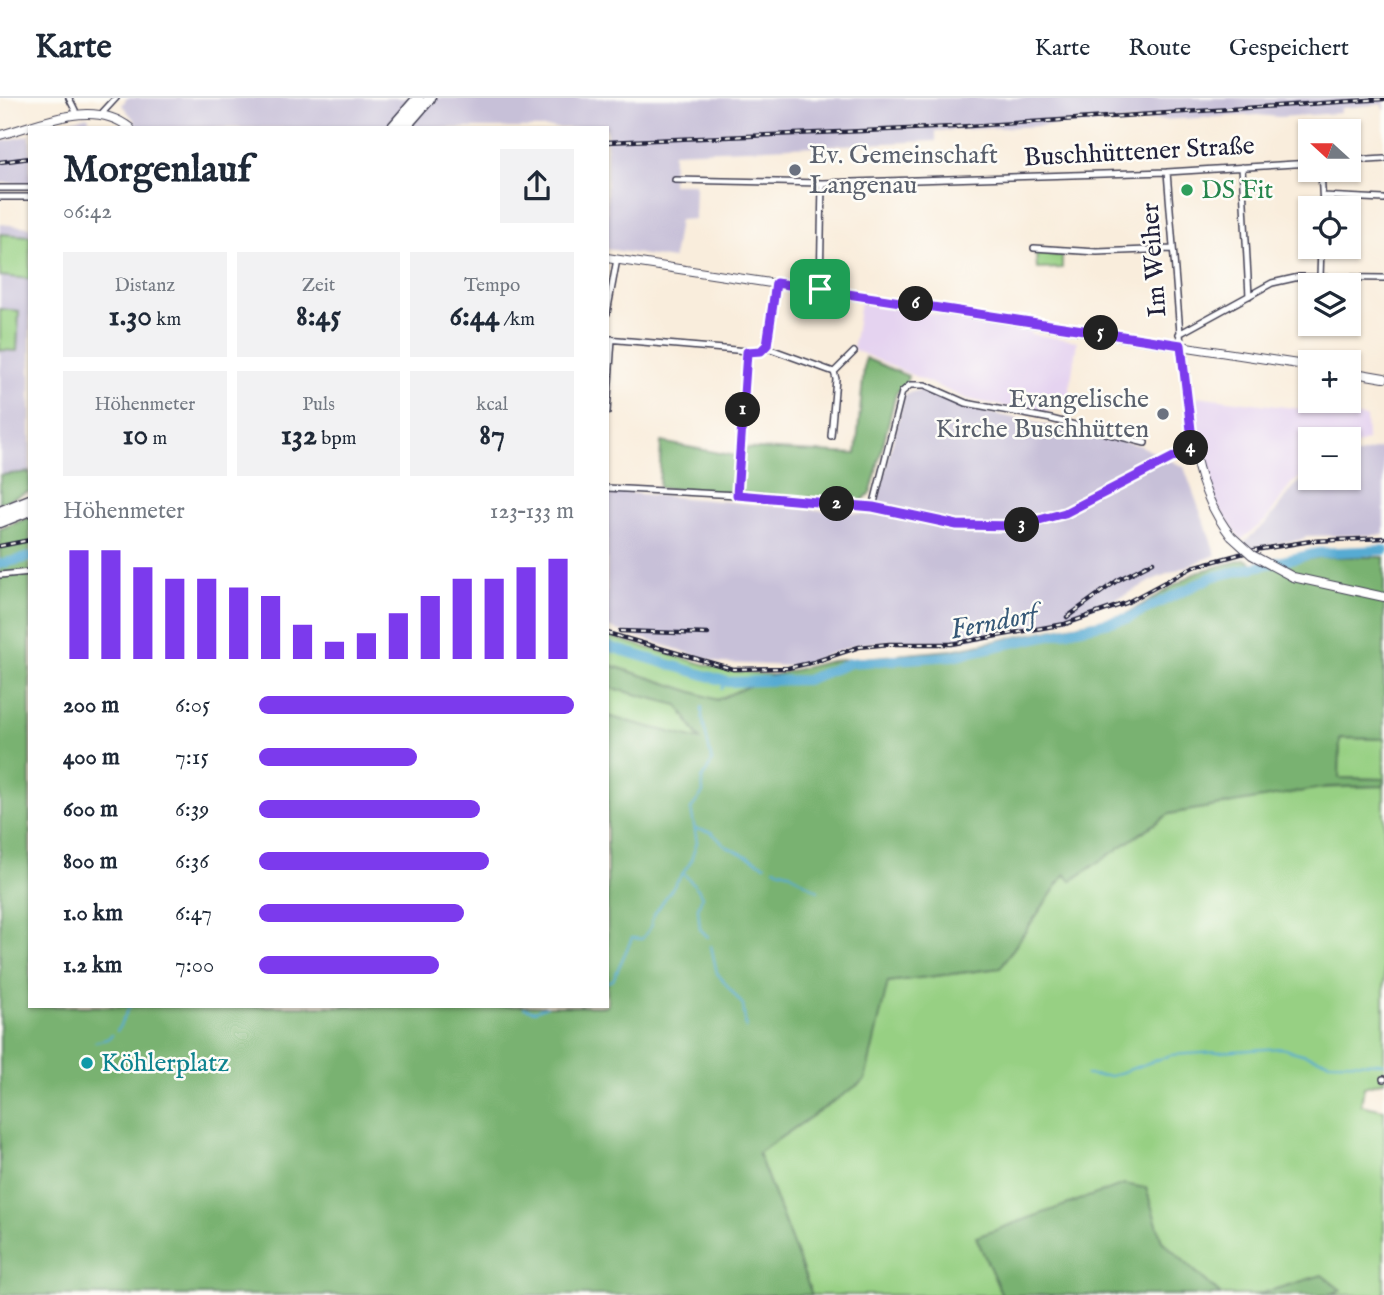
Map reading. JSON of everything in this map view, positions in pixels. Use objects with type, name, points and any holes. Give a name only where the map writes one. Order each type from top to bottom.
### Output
[{"type":"highway","points":[[394,126],[418,98]]},
{"type":"highway","points":[[406,126],[430,98]]},
{"type":"highway","points":[[0,512],[28,501]]},
{"type":"highway","points":[[0,522],[28,511]]},
{"type":"main road","points":[[0,135],[75,110],[103,113],[127,125]]},
{"type":"main road","points":[[609,257],[1298,364]]},
{"type":"main road","points":[[1181,345],[1197,469],[1217,518],[1231,536],[1252,555],[1293,577],[1384,597]]},
{"type":"main road","points":[[1361,374],[1384,378]]},
{"type":"street","points":[[69,98],[75,110]]},
{"type":"street","points":[[103,113],[114,98]]},
{"type":"street","points":[[1362,158],[1384,159]]},
{"type":"street","name":"Buschhüttener Straße","points":[[675,180],[822,184],[1167,172],[1298,164]]},
{"type":"street","points":[[1242,167],[1249,296]]},
{"type":"street","name":"Im Weiher","points":[[1167,172],[1181,345]]},
{"type":"street","points":[[1322,182],[1323,196]]},
{"type":"street","points":[[820,289],[822,184]]},
{"type":"street","points":[[0,188],[28,188]]},
{"type":"street","points":[[0,197],[28,197]]},
{"type":"street","points":[[1361,198],[1384,199]]},
{"type":"street","points":[[1034,248],[1097,252],[1172,249]]},
{"type":"street","points":[[609,302],[617,259]]},
{"type":"street","points":[[1180,334],[1272,283],[1298,277]]},
{"type":"street","points":[[1361,277],[1384,278]]},
{"type":"street","points":[[609,363],[610,339],[759,352],[765,347],[776,283]]},
{"type":"street","points":[[765,347],[835,372]]},
{"type":"street","points":[[737,495],[747,352]]},
{"type":"street","points":[[835,372],[854,352]]},
{"type":"street","points":[[831,436],[835,372]]},
{"type":"street","points":[[873,507],[902,392],[910,385],[925,385],[966,403],[1051,419],[1145,443]]},
{"type":"street","points":[[609,488],[737,495],[873,507],[957,525],[1017,526],[1065,513],[1193,447]]},
{"type":"street","points":[[0,575],[28,572]]},
{"type":"shaded area","points":[[127,98],[1384,98],[1384,110],[1381,104],[1341,108],[1340,113],[1279,117],[1257,115],[936,131],[936,141],[673,152],[672,184],[695,184],[694,219],[679,220],[673,259],[609,249],[609,126],[116,126],[136,122],[122,105]]},
{"type":"shaded area","points":[[88,116],[90,124],[96,126],[57,126]]},
{"type":"shaded area","points":[[28,135],[28,183],[0,183],[0,142]]},
{"type":"shaded area","points":[[0,224],[28,227],[28,472],[0,475]]},
{"type":"shaded area","points":[[860,302],[1030,330],[1030,334],[1077,341],[1067,406],[1038,413],[967,399],[853,349]]},
{"type":"shaded area","points":[[924,389],[963,407],[1139,445],[1184,467],[1216,555],[1157,578],[1123,596],[1045,625],[954,642],[894,640],[855,645],[802,664],[788,666],[720,663],[609,628],[609,491],[874,515],[905,394]]},
{"type":"shaded area","points":[[1196,396],[1298,409],[1298,413],[1366,417],[1367,440],[1361,443],[1361,427],[1298,427],[1298,479],[1291,484],[1266,520],[1241,540],[1212,498],[1197,440]]},
{"type":"shaded area","points":[[1384,447],[1384,535],[1305,536],[1305,539],[1250,548],[1244,542],[1267,522],[1298,483],[1298,490],[1361,490],[1361,454]]},
{"type":"green space","points":[[0,234],[28,236],[28,279],[0,276]]},
{"type":"green space","points":[[1036,252],[1062,256],[1062,268],[1037,269]]},
{"type":"green space","points":[[0,309],[19,311],[17,351],[0,350]]},
{"type":"green space","points":[[865,358],[908,376],[905,385],[896,393],[871,492],[862,501],[659,488],[661,442],[736,456],[738,448],[856,454]]},
{"type":"green space","points":[[28,472],[28,492],[0,503],[0,475]]},
{"type":"green space","points":[[28,518],[28,1008],[609,1008],[609,717],[700,740],[678,705],[609,688],[609,665],[717,700],[774,675],[831,661],[951,650],[1125,615],[1197,572],[1245,559],[1260,568],[1320,557],[1384,557],[1384,739],[1340,738],[1339,778],[1384,779],[1384,786],[1328,787],[1169,814],[1071,881],[1065,874],[1000,968],[888,982],[865,1080],[758,1153],[812,1295],[0,1295],[0,529]]},
{"type":"green space","points":[[609,637],[724,670],[774,675],[717,700],[609,665]]},
{"type":"green space","points":[[609,688],[678,705],[701,741],[609,717]]},
{"type":"green space","points":[[1340,738],[1384,739],[1384,779],[1339,778]]},
{"type":"green space","points":[[1384,786],[1384,1081],[1364,1087],[1361,1105],[1384,1110],[1384,1295],[1328,1295],[1340,1291],[1322,1275],[1256,1295],[1221,1295],[1162,1241],[1146,1188],[977,1237],[1002,1295],[812,1295],[758,1153],[865,1080],[887,982],[1000,968],[1065,874],[1071,880],[1169,814],[1315,788]]},
{"type":"green space","points":[[1124,1184],[1146,1188],[1162,1241],[1221,1295],[1002,1295],[976,1237]]},
{"type":"green space","points":[[1322,1275],[1341,1290],[1328,1295],[1256,1295]]},
{"type":"waterway","name":"Ferndorf","points":[[609,647],[728,682],[806,680],[850,663],[952,656],[1128,618],[1212,577],[1317,553],[1384,550]]},
{"type":"waterway","name":"Ferndorf","points":[[0,564],[28,557]]},
{"type":"waterway","points":[[722,689],[726,681]]},
{"type":"waterway","points":[[609,981],[613,980],[632,938],[642,939],[652,925],[655,913],[690,863],[697,842],[691,809],[703,793],[702,779],[712,762],[702,707]]},
{"type":"waterway","points":[[696,829],[711,832],[726,846],[765,865]]},
{"type":"waterway","points":[[774,868],[788,872],[818,891]]},
{"type":"waterway","points":[[683,873],[702,897],[698,908],[700,929],[708,937]]},
{"type":"waterway","points":[[711,946],[717,973],[743,1005],[746,1029]]},
{"type":"waterway","points":[[117,1031],[129,1008]]},
{"type":"waterway","points":[[524,1008],[535,1011],[542,1008]]},
{"type":"waterway","points":[[95,1042],[112,1035]]},
{"type":"waterway","points":[[1086,1075],[1111,1076],[1171,1055],[1281,1048],[1330,1062],[1384,1063]]},
{"type":"railway","points":[[609,142],[955,127],[1384,99]]},
{"type":"railway","points":[[0,162],[28,158]]},
{"type":"railway","points":[[609,634],[733,669],[788,668],[859,647],[951,644],[1065,624],[1126,603],[1193,567],[1255,550],[1311,541],[1384,538]]},
{"type":"railway","points":[[0,546],[28,540]]},
{"type":"railway","points":[[1067,617],[1118,580],[1153,562]]},
{"type":"railway","points":[[620,631],[708,634]]},
{"type":"place","name":"Ev. Gemeinschaft Langenau","points":[[795,170]]},
{"type":"place","name":"DS Fit","points":[[1187,190]]},
{"type":"place","name":"Evangelische Kirche Buschhütten","points":[[1163,414]]},
{"type":"place","name":"Köhlerplatz","points":[[87,1063]]},
{"type":"route","points":[[776,283],[820,289],[1181,345],[1193,447],[1065,513],[1017,526],[957,525],[873,507],[737,495],[747,352],[761,351],[767,345],[776,283]]}]
